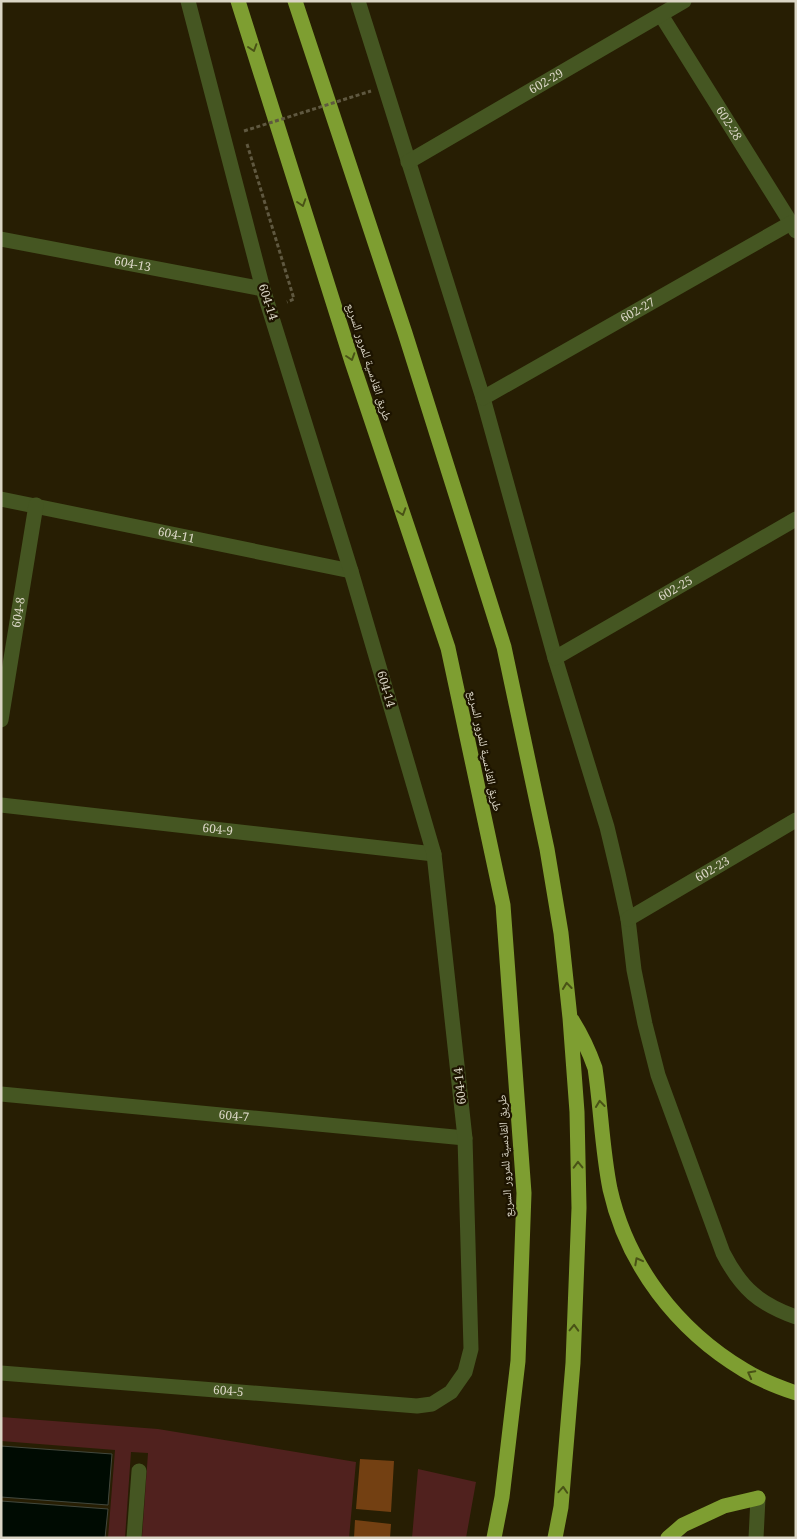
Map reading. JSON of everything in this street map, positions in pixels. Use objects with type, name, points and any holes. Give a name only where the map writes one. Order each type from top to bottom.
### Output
[{"type":"highway","name":"طريق القادسية للمرور السريع","points":[[238,1],[352,362],[448,648],[503,905],[524,1193],[518,1361],[502,1497],[494,1538]]},
{"type":"highway","points":[[294,1],[406,333],[504,647],[547,849],[561,933],[570,1018],[577,1112],[579,1208],[573,1363],[561,1507],[556,1538]]},
{"type":"highway","points":[[570,1018],[589,1050],[595,1068],[610,1189],[626,1235],[643,1270],[677,1317],[698,1337],[745,1371],[771,1384],[796,1393]]},
{"type":"highway","points":[[668,1538],[683,1524],[724,1506],[758,1498]]},
{"type":"street","name":"604-14","points":[[188,1],[263,289],[351,571],[434,854],[465,1138],[470,1349],[465,1372],[451,1392]]},
{"type":"street","points":[[358,1],[482,398],[555,658],[607,827],[628,919],[634,970],[658,1075],[723,1253],[732,1271],[759,1300],[776,1310],[796,1317]]},
{"type":"street","name":"602-29","points":[[408,162],[684,1]]},
{"type":"street","name":"602-28","points":[[661,15],[793,227]]},
{"type":"street","name":"602-27","points":[[482,398],[793,227]]},
{"type":"street","name":"604-13","points":[[1,239],[263,289]]},
{"type":"street","name":"604-11","points":[[1,499],[351,571]]},
{"type":"street","name":"604-8","points":[[1,720],[36,505]]},
{"type":"street","name":"602-25","points":[[555,658],[796,519]]},
{"type":"street","name":"604-9","points":[[1,805],[434,854]]},
{"type":"street","name":"602-23","points":[[628,919],[796,820]]},
{"type":"street","name":"604-7","points":[[1,1094],[465,1138]]},
{"type":"street","name":"604-5","points":[[1,1372],[417,1406],[432,1404],[451,1392]]},
{"type":"street","points":[[134,1538],[139,1471]]},
{"type":"street","points":[[756,1538],[758,1498]]},
{"type":"path","points":[[244,131],[371,90]]},
{"type":"path","points":[[246,141],[294,299]]},
{"type":"shaded area","points":[[1,1417],[158,1429],[356,1462],[349,1538],[142,1538],[148,1453],[131,1452],[125,1538],[108,1538],[115,1450],[1,1441]]},
{"type":"shaded area","points":[[1,1446],[112,1454],[108,1505],[1,1497]]},
{"type":"shaded area","points":[[418,1469],[476,1482],[466,1538],[412,1538]]},
{"type":"shaded area","points":[[1,1501],[108,1509],[105,1538],[1,1538]]},
{"type":"building","points":[[360,1459],[394,1461],[391,1512],[356,1509]]},
{"type":"building","points":[[355,1520],[391,1524],[390,1538],[354,1538]]}]
